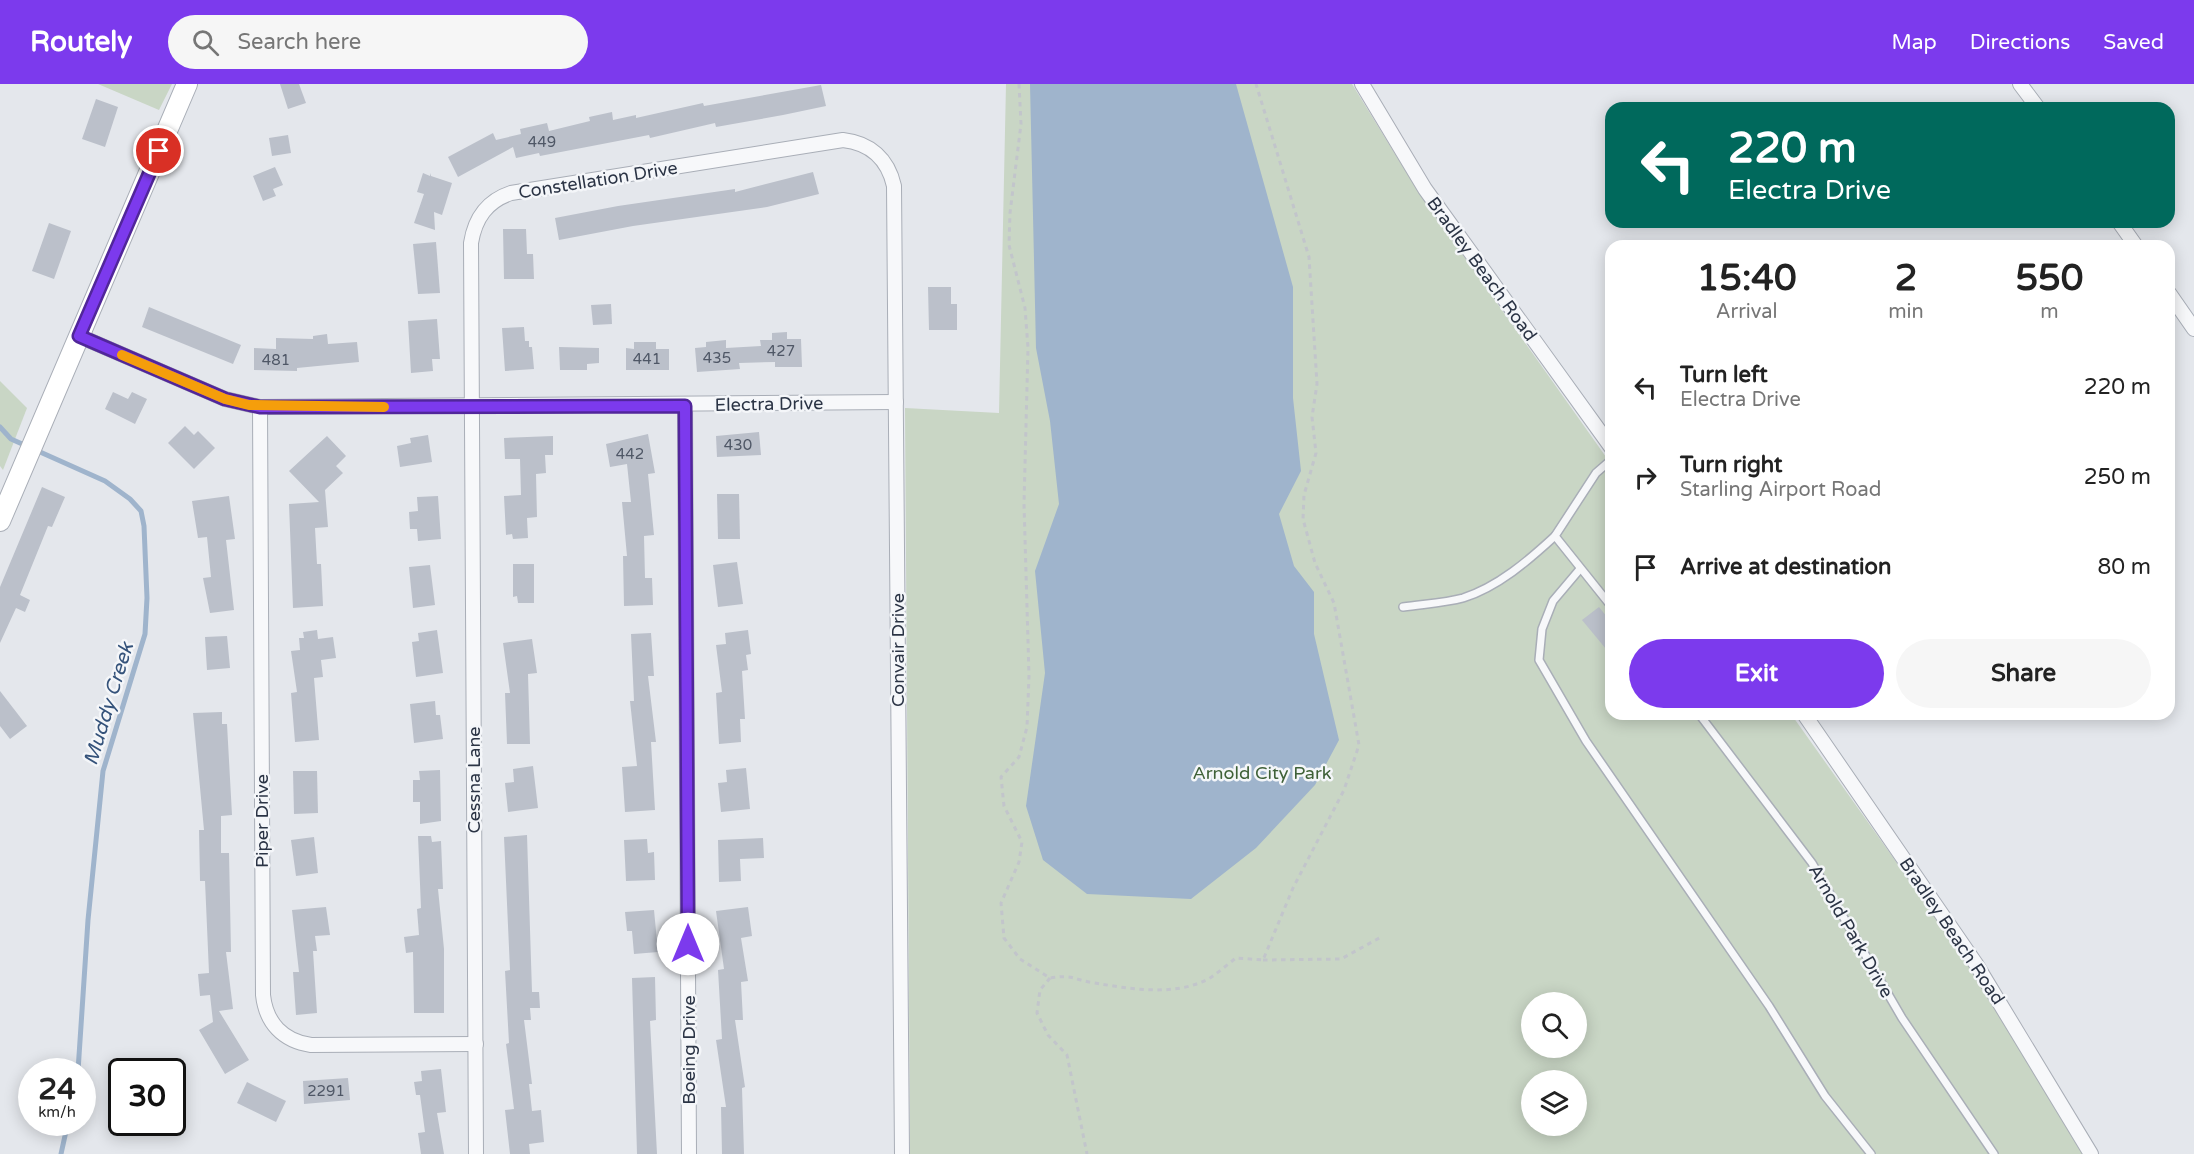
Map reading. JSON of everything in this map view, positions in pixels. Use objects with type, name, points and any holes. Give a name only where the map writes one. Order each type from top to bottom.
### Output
[{"type":"street","points":[[0,521],[187,84]]},
{"type":"street","name":"Bradley Beach Road","points":[[1362,84],[1425,189],[1605,439]]},
{"type":"street","points":[[2020,84],[2034,102]]},
{"type":"street","name":"Constellation Drive","points":[[472,407],[471,243],[476,223],[494,201],[520,192],[843,140],[861,143],[876,152]]},
{"type":"street","name":"Convair Drive","points":[[876,152],[888,167],[894,186],[902,1154]]},
{"type":"street","points":[[2175,302],[2194,329]]},
{"type":"street","name":"Electra Drive","points":[[79,336],[225,399],[260,407],[685,406],[896,402]]},
{"type":"street","name":"Boeing Drive","points":[[685,406],[689,1154]]},
{"type":"street","name":"Piper Drive","points":[[260,407],[263,984],[267,1015],[285,1036],[311,1045],[476,1044]]},
{"type":"street","name":"Cessna Lane","points":[[472,407],[476,1154]]},
{"type":"street","name":"Bradley Beach Road","points":[[1808,720],[1976,964],[2091,1154]]},
{"type":"lane","points":[[1403,607],[1462,598],[1479,591],[1525,563],[1555,536],[1596,473],[1605,465]]},
{"type":"lane","points":[[1555,536],[1605,599]]},
{"type":"lane","points":[[1580,569],[1553,601],[1542,629],[1539,660],[1587,741],[1769,1006],[1825,1096],[1871,1154]]},
{"type":"lane","name":"Arnold Park Drive","points":[[1704,720],[1812,863],[1902,1018],[1994,1154]]},
{"type":"path","points":[[1019,84],[1021,124],[1010,213],[1010,245],[1025,308],[1028,348],[1024,504],[1029,676],[1027,727],[1019,757],[1001,777],[1004,806],[1022,842],[1019,862],[1001,903],[1004,939],[1020,959],[1050,978]]},
{"type":"path","points":[[1256,84],[1308,257],[1317,384],[1312,417],[1316,453],[1304,495],[1304,519],[1315,563],[1334,603],[1359,745],[1344,790],[1298,878],[1263,960]]},
{"type":"path","points":[[1087,1154],[1067,1054],[1048,1035],[1037,1013],[1040,990],[1050,978],[1068,975],[1086,982],[1118,987],[1169,990],[1209,979],[1236,958],[1341,959],[1383,936]]},
{"type":"green space","points":[[98,84],[172,84],[159,110]]},
{"type":"green space","name":"Arnold City Park","points":[[1006,84],[1352,84],[1419,193],[1605,456],[1605,720],[1795,720],[1971,967],[2084,1154],[910,1154],[905,408],[999,413]]},
{"type":"green space","points":[[0,381],[27,408],[3,470],[0,466]]},
{"type":"water","points":[[1030,84],[1236,84],[1293,287],[1293,398],[1301,471],[1279,514],[1294,566],[1314,592],[1314,634],[1339,740],[1315,785],[1256,848],[1191,899],[1087,894],[1043,860],[1026,806],[1045,673],[1035,571],[1059,504],[1050,421],[1036,348]]},
{"type":"building","points":[[280,84],[299,84],[306,103],[288,109]]},
{"type":"building","points":[[821,85],[826,106],[783,115],[716,127],[715,123],[650,138],[649,135],[540,156],[539,153],[516,158],[513,147],[458,177],[448,157],[493,133],[496,140],[521,134],[520,129],[547,123],[549,131],[590,121],[589,117],[612,112],[613,120],[636,115],[636,118],[703,103],[704,106]]},
{"type":"building","points":[[96,99],[118,107],[105,147],[82,139]]},
{"type":"building","points":[[288,135],[291,153],[272,156],[269,138]]},
{"type":"building","points":[[275,167],[283,185],[273,189],[276,196],[263,201],[253,176]]},
{"type":"building","points":[[813,172],[819,194],[767,207],[633,226],[559,240],[555,218],[618,206],[735,189],[735,192]]},
{"type":"building","points":[[423,173],[430,176],[431,173],[431,176],[452,183],[442,215],[434,212],[435,230],[414,223],[424,194],[417,192]]},
{"type":"building","points":[[49,223],[71,231],[54,279],[32,271]]},
{"type":"building","points":[[503,229],[526,229],[527,254],[533,254],[534,279],[504,279]]},
{"type":"building","points":[[436,242],[440,293],[418,294],[413,244]]},
{"type":"building","points":[[928,287],[951,287],[951,304],[957,304],[957,330],[929,330]]},
{"type":"building","points":[[611,304],[612,324],[593,325],[591,305]]},
{"type":"building","points":[[149,307],[241,345],[233,364],[142,327]]},
{"type":"building","points":[[437,319],[440,359],[432,359],[433,371],[411,373],[408,321]]},
{"type":"building","points":[[524,327],[525,341],[529,341],[529,347],[532,347],[534,369],[505,371],[502,328]]},
{"type":"building","points":[[787,332],[787,339],[801,339],[802,367],[775,367],[775,362],[739,363],[740,369],[697,372],[695,348],[706,347],[706,342],[726,340],[726,348],[761,346],[760,340],[772,340],[772,333]]},
{"type":"building","points":[[327,334],[328,344],[357,342],[359,362],[297,368],[297,371],[254,370],[254,348],[276,349],[276,338],[313,339],[313,336]]},
{"type":"building","points":[[634,342],[656,342],[656,349],[669,349],[669,370],[626,370],[626,348],[634,349]]},
{"type":"building","points":[[559,347],[599,348],[599,363],[587,364],[587,370],[560,370]]},
{"type":"building","points":[[113,392],[128,399],[132,392],[147,399],[135,424],[105,409]]},
{"type":"building","points":[[185,426],[194,435],[198,431],[215,448],[194,469],[168,443]]},
{"type":"building","points":[[759,432],[761,455],[717,457],[716,436]]},
{"type":"building","points":[[648,434],[655,473],[648,474],[654,535],[644,536],[645,578],[652,578],[653,605],[624,606],[623,556],[627,556],[622,502],[631,502],[627,464],[610,467],[606,444]]},
{"type":"building","points":[[428,435],[432,462],[400,467],[397,446],[411,443],[410,438]]},
{"type":"building","points":[[327,436],[346,456],[336,466],[343,473],[325,490],[328,527],[315,528],[317,564],[321,564],[323,606],[293,608],[289,504],[319,502],[289,471]]},
{"type":"building","points":[[553,436],[553,455],[545,455],[546,473],[536,474],[537,517],[527,518],[528,538],[513,539],[512,534],[506,535],[504,496],[521,495],[520,459],[505,459],[504,438]]},
{"type":"building","points":[[42,487],[65,497],[52,527],[48,526],[20,595],[30,600],[25,612],[16,608],[0,643],[0,587]]},
{"type":"building","points":[[717,494],[739,494],[740,539],[718,539]]},
{"type":"building","points":[[229,496],[235,539],[226,540],[234,610],[210,613],[203,578],[211,577],[207,537],[198,538],[192,501]]},
{"type":"building","points":[[438,496],[441,539],[418,541],[417,529],[410,529],[409,512],[418,511],[417,497]]},
{"type":"building","points":[[737,562],[743,604],[718,607],[713,565]]},
{"type":"building","points":[[513,564],[534,564],[534,603],[518,603],[517,596],[513,597]]},
{"type":"building","points":[[430,565],[435,605],[413,608],[409,567]]},
{"type":"building","points":[[1599,607],[1605,614],[1605,648],[1582,620]]},
{"type":"building","points":[[317,630],[318,639],[333,637],[336,658],[321,660],[323,677],[314,678],[319,740],[295,742],[291,693],[297,692],[291,651],[300,650],[299,638],[304,638],[303,632]]},
{"type":"building","points":[[437,630],[443,673],[416,677],[412,642],[419,641],[418,633]]},
{"type":"building","points":[[748,630],[751,654],[746,655],[748,670],[742,671],[745,719],[740,719],[741,742],[719,744],[716,693],[722,692],[716,645],[726,644],[725,633]]},
{"type":"building","points":[[651,633],[654,676],[648,676],[656,742],[651,742],[655,810],[625,812],[622,767],[637,766],[630,701],[634,701],[631,634]]},
{"type":"building","points":[[227,636],[230,668],[207,670],[205,637]]},
{"type":"building","points":[[532,639],[537,673],[528,674],[530,744],[507,744],[505,693],[510,693],[503,643]]},
{"type":"building","points":[[0,691],[27,726],[10,739],[0,726]]},
{"type":"building","points":[[435,701],[436,715],[440,715],[443,739],[414,743],[410,704]]},
{"type":"building","points":[[222,712],[222,724],[227,724],[232,815],[221,816],[221,853],[229,853],[231,952],[226,952],[233,1009],[219,1011],[249,1060],[225,1074],[199,1030],[213,1022],[210,995],[200,996],[198,974],[209,973],[205,881],[200,881],[199,830],[204,830],[193,713]]},
{"type":"building","points":[[533,766],[538,808],[508,812],[505,783],[514,782],[513,769]]},
{"type":"building","points":[[746,768],[750,809],[721,812],[718,783],[727,782],[726,770]]},
{"type":"building","points":[[440,770],[441,821],[420,824],[420,802],[413,802],[413,780],[420,780],[419,771]]},
{"type":"building","points":[[293,771],[317,771],[318,813],[294,814]]},
{"type":"building","points":[[527,835],[532,992],[539,992],[540,1008],[530,1008],[531,1020],[524,1020],[532,1084],[529,1084],[532,1111],[541,1110],[544,1142],[529,1144],[530,1154],[510,1154],[505,1110],[514,1109],[506,1044],[509,1043],[505,971],[510,970],[504,837]]},
{"type":"building","points":[[418,836],[431,836],[432,842],[441,841],[443,889],[438,889],[444,949],[444,1013],[414,1013],[413,952],[406,953],[404,937],[419,935],[417,909],[421,908]]},
{"type":"building","points":[[314,837],[318,873],[296,876],[291,840]]},
{"type":"building","points":[[763,838],[764,858],[740,859],[741,881],[719,882],[718,840]]},
{"type":"building","points":[[647,839],[648,853],[654,852],[655,880],[626,881],[624,840]]},
{"type":"building","points":[[326,907],[330,935],[315,936],[317,951],[313,951],[317,1013],[296,1015],[293,972],[299,972],[292,910]]},
{"type":"building","points":[[748,907],[752,936],[741,938],[748,981],[741,982],[743,1020],[735,1020],[745,1087],[742,1088],[744,1154],[722,1154],[721,1107],[726,1107],[716,1040],[722,1039],[718,970],[724,969],[716,911]]},
{"type":"building","points":[[654,910],[658,952],[634,954],[632,931],[627,931],[625,912]]},
{"type":"building","points":[[655,977],[656,1020],[650,1021],[657,1154],[637,1154],[632,978]]},
{"type":"building","points":[[441,1069],[446,1112],[437,1113],[444,1154],[421,1154],[418,1133],[425,1132],[420,1095],[416,1095],[414,1082],[422,1081],[421,1071]]},
{"type":"building","points":[[348,1078],[350,1100],[304,1104],[303,1081]]},
{"type":"building","points":[[247,1082],[286,1101],[276,1122],[237,1103]]},
{"type":"waterway","name":"Muddy Creek","points":[[0,427],[11,439],[105,481],[130,499],[141,511],[144,526],[147,598],[145,634],[103,771],[88,920],[79,1058]]},
{"type":"waterway","name":"Muddy Creek","points":[[61,1154],[65,1136]]},
{"type":"slow traffic","points":[[122,355],[237,403],[260,407],[384,407]]},
{"type":"route","points":[[159,151],[79,336],[225,399],[260,407],[685,406],[688,944]]}]
